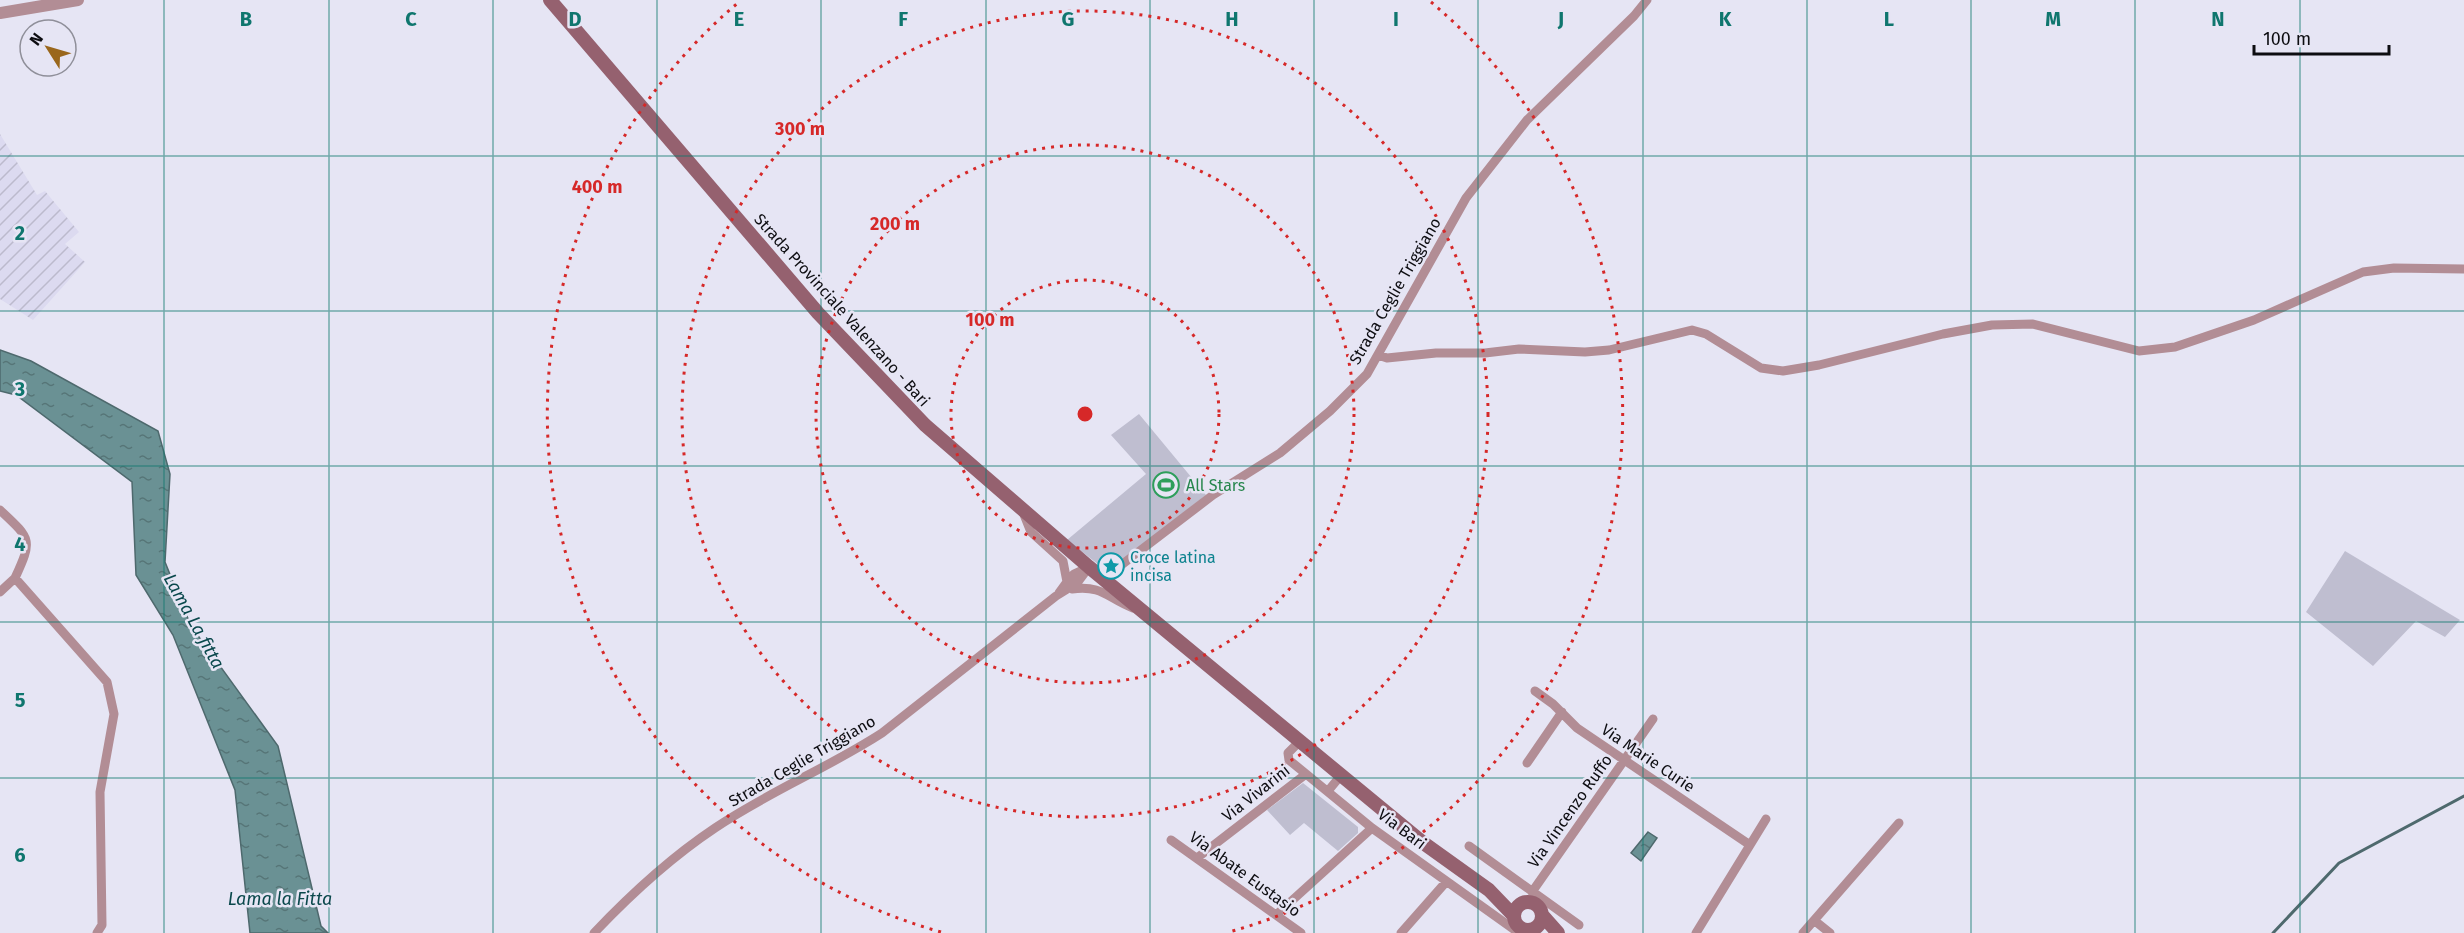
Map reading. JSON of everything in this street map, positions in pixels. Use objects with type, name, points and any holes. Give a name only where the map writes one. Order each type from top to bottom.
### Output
[{"type":"main road","name":"Strada Provinciale Valenzano - Bari","points":[[549,0],[818,313],[874,374],[925,425],[1023,512],[1225,679]]},
{"type":"main road","name":"Via Bari","points":[[1225,679],[1422,842],[1489,890],[1525,928]]},
{"type":"main road","name":"Via Bari","points":[[1489,890],[1535,903],[1558,933]]},
{"type":"main road","points":[[1535,903],[1540,923],[1525,928],[1517,908],[1535,903]]},
{"type":"street","points":[[0,13],[78,0]]},
{"type":"street","name":"Strada Ceglie Triggiano","points":[[1103,579],[1213,495],[1280,453],[1305,433],[1367,374],[1466,198],[1533,113],[1634,16],[1647,0]]},
{"type":"street","points":[[1378,355],[1387,358],[1519,349],[1585,352],[1610,350],[1692,330],[1706,334],[1761,368],[1783,371],[1819,365],[1942,334],[1992,326],[2033,324],[2139,351],[2175,347],[2254,320],[2363,273],[2394,268],[2464,269]]},
{"type":"street","points":[[0,510],[20,528],[27,540],[27,552],[15,578],[0,592]]},
{"type":"street","points":[[1023,512],[1031,532],[1063,561],[1068,585],[1101,590],[1123,604],[1146,613]]},
{"type":"street","name":"Strada Ceglie Triggiano","points":[[594,933],[627,898],[671,860],[715,828],[853,752],[882,733],[1068,585],[1081,580],[1089,567]]},
{"type":"street","points":[[15,578],[107,682],[114,714],[100,792],[102,925],[97,933]]},
{"type":"street","name":"Via Marie Curie","points":[[1535,691],[1562,712],[1577,728],[1749,845]]},
{"type":"street","points":[[1527,763],[1562,712]]},
{"type":"street","name":"Via Vincenzo Ruffo","points":[[1535,903],[1624,760],[1653,719]]},
{"type":"street","name":"Via Bari","points":[[1300,741],[1287,757],[1306,774],[1372,828],[1446,882],[1525,928]]},
{"type":"street","name":"Via Vivarini","points":[[1197,858],[1306,774]]},
{"type":"street","points":[[1328,791],[1342,774]]},
{"type":"street","points":[[1695,933],[1766,819]]},
{"type":"street","points":[[1803,933],[1899,823]]},
{"type":"street","points":[[1276,915],[1372,828]]},
{"type":"street","name":"Via Abate Eustasio","points":[[1171,840],[1301,933]]},
{"type":"street","name":"Via Bari","points":[[1469,846],[1535,903],[1579,925]]},
{"type":"street","points":[[1401,933],[1446,882]]},
{"type":"street","points":[[1815,921],[1830,933]]},
{"type":"shaded area","points":[[0,134],[37,195],[45,191],[79,232],[65,244],[85,262],[33,320],[0,299]]},
{"type":"shaded area","name":"All Stars","points":[[1139,414],[1206,495],[1108,572],[1067,540],[1146,474],[1111,435]]},
{"type":"shaded area","points":[[2345,551],[2460,620],[2445,637],[2416,621],[2373,666],[2306,612]]},
{"type":"shaded area","points":[[1303,783],[1358,827],[1358,833],[1338,851],[1304,823],[1290,835],[1267,810]]},
{"type":"water","name":"Lama la Fitta","points":[[0,350],[31,361],[158,431],[170,474],[165,562],[191,626],[278,746],[321,926],[328,933],[250,933],[235,790],[173,635],[136,575],[132,482],[16,395],[0,391]]},
{"type":"water","points":[[1648,832],[1657,838],[1641,861],[1631,853]]},
{"type":"waterway","points":[[2273,933],[2339,863],[2464,796]]},
{"type":"place","name":"All Stars","points":[[1166,485]]},
{"type":"place","name":"Croce latina incisa","points":[[1111,566]]},
{"type":"water label","name":"Lama La fitta","points":[[194,621]]}]
